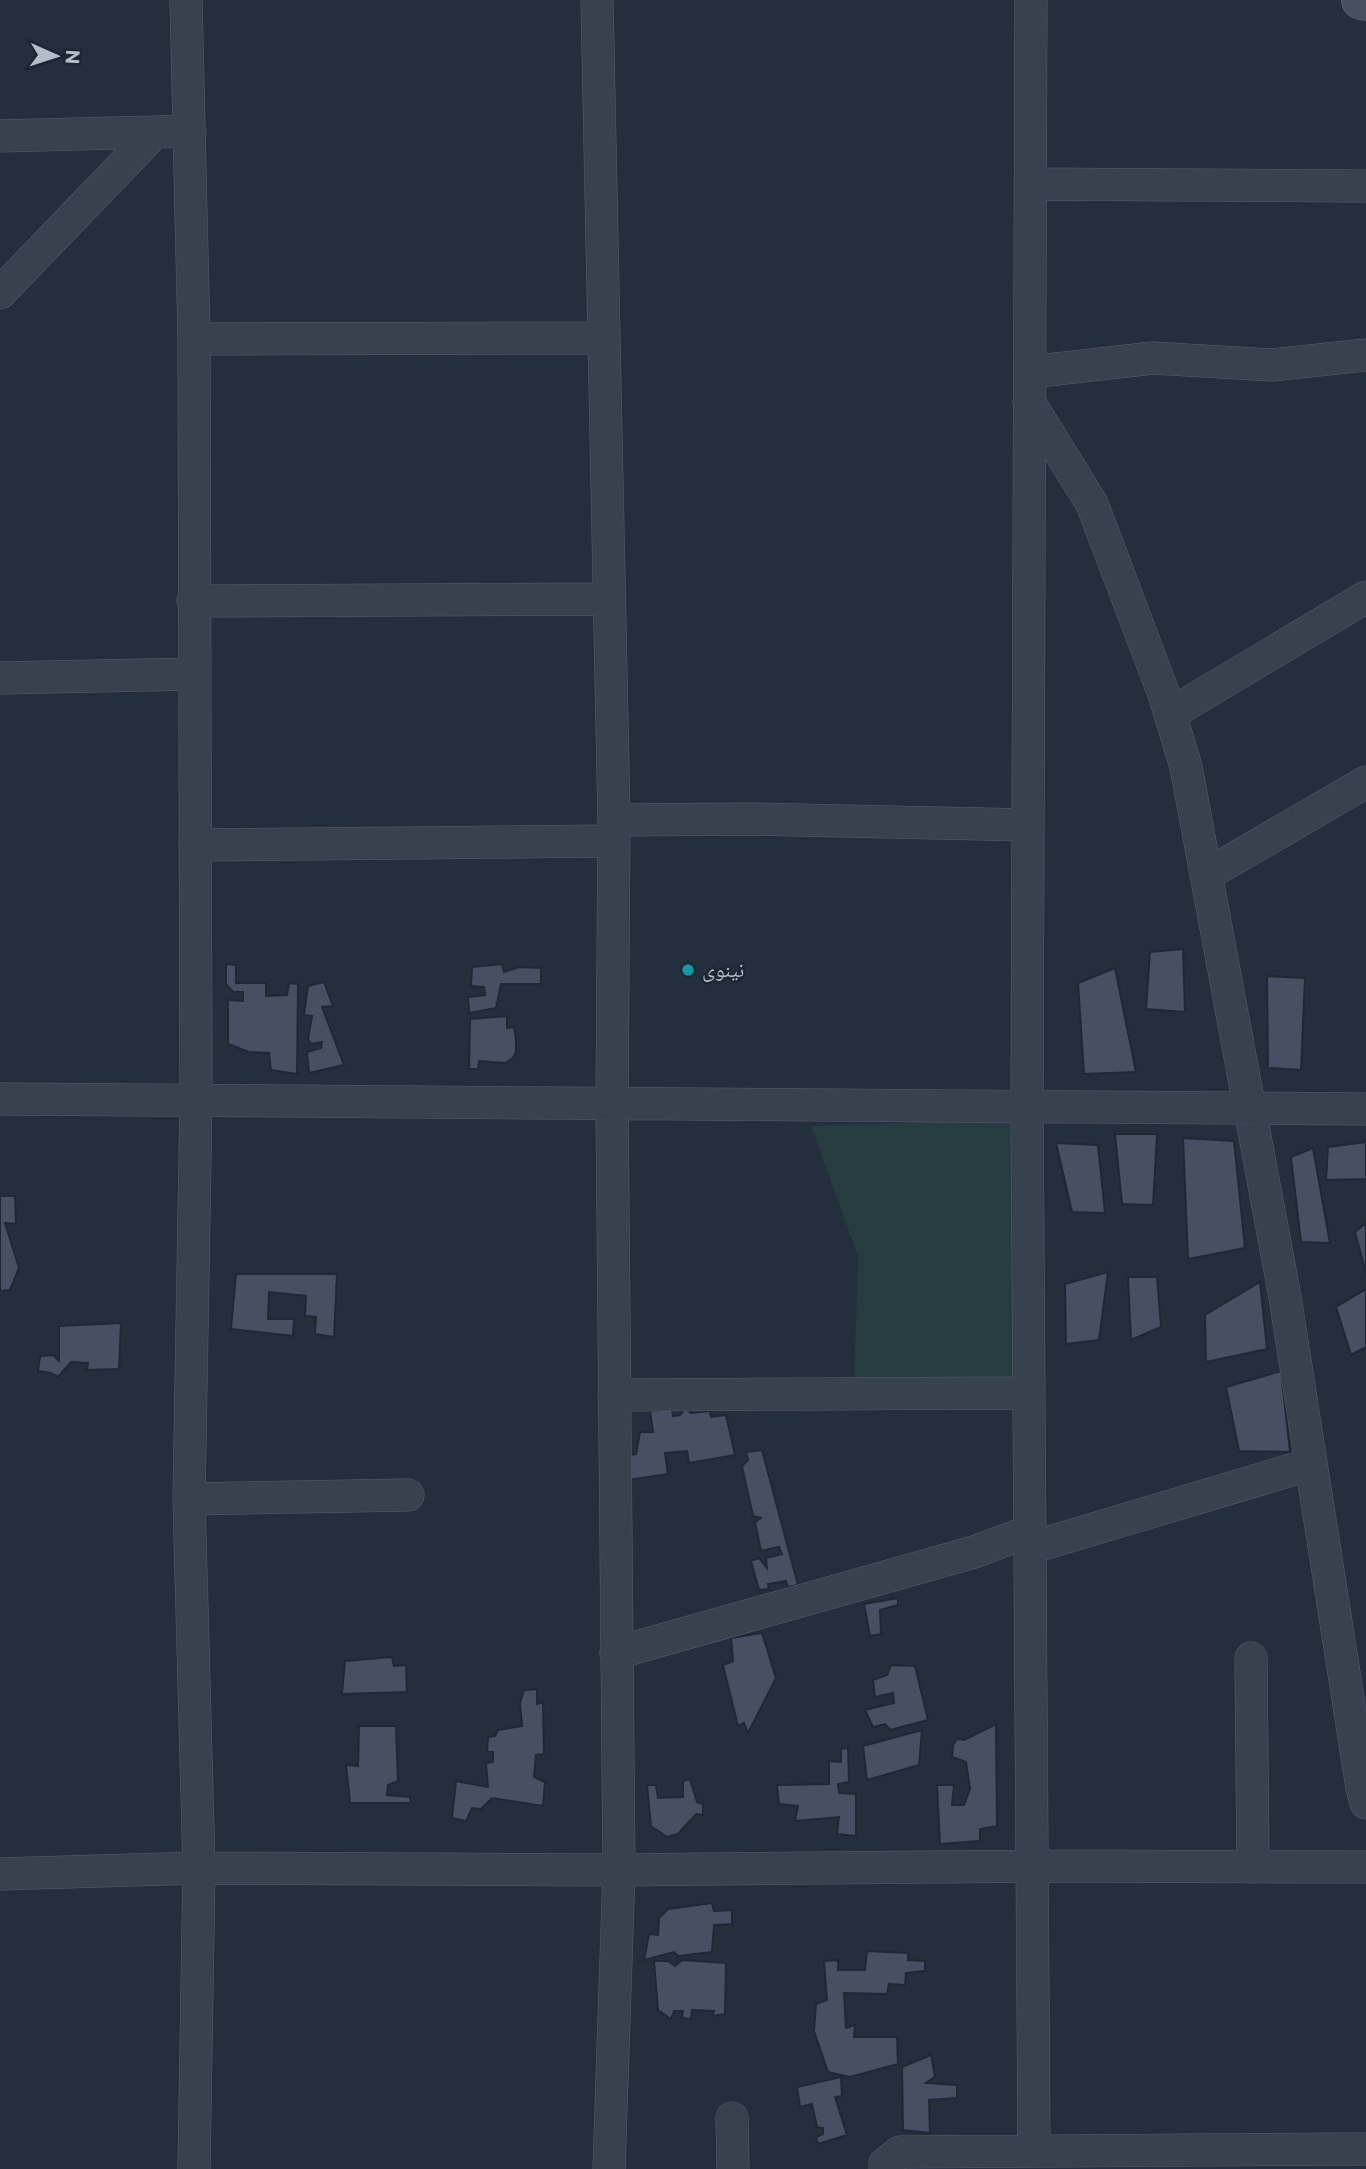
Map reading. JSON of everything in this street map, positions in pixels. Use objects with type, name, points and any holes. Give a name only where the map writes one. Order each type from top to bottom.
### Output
[{"type":"street","points":[[186,0],[194,339],[196,1101],[189,1499],[199,1868],[194,2169]]},
{"type":"street","points":[[597,0],[613,830],[612,1104],[619,1870],[609,2169]]},
{"type":"street","points":[[1031,0],[1027,1106],[1034,2151]]},
{"type":"street","points":[[0,136],[190,131]]},
{"type":"street","points":[[0,293],[155,132]]},
{"type":"street","points":[[1030,184],[1366,186]]},
{"type":"street","points":[[194,339],[603,338]]},
{"type":"street","points":[[1030,387],[1153,358],[1272,365],[1366,355]]},
{"type":"street","points":[[1030,387],[1092,504],[1170,714],[1186,767],[1285,1297],[1366,1803]]},
{"type":"street","points":[[1170,714],[1366,597]]},
{"type":"street","points":[[193,601],[608,599]]},
{"type":"street","points":[[0,678],[194,674]]},
{"type":"street","points":[[1206,875],[1366,782]]},
{"type":"street","points":[[195,845],[613,830],[754,819],[1028,825]]},
{"type":"street","points":[[0,1100],[1366,1109]]},
{"type":"street","points":[[614,1395],[1029,1393]]},
{"type":"street","points":[[617,1653],[974,1552],[1311,1464]]},
{"type":"street","points":[[189,1499],[408,1494]]},
{"type":"street","points":[[1251,1658],[1253,1867]]},
{"type":"street","points":[[0,1874],[199,1868],[619,1870],[1032,1866],[1366,1867]]},
{"type":"street","points":[[732,2118],[733,2169]]},
{"type":"street","points":[[885,2169],[885,2164],[900,2152],[1034,2151],[1170,2160],[1366,2148]]},
{"type":"green space","points":[[1017,1118],[1016,1377],[854,1383],[858,1256],[811,1126]]},
{"type":"building","points":[[1183,949],[1185,1012],[1146,1009],[1150,952]]},
{"type":"building","points":[[226,964],[236,965],[236,983],[266,983],[266,996],[287,995],[289,983],[298,984],[297,1074],[271,1070],[269,1053],[249,1052],[228,1044],[228,1000],[243,1001],[243,992],[233,992],[226,984]]},
{"type":"building","points":[[502,964],[504,972],[519,967],[541,968],[541,984],[501,984],[496,1008],[469,1013],[468,997],[485,995],[484,987],[471,986],[472,967]]},
{"type":"building","points":[[1115,968],[1136,1072],[1084,1074],[1078,983]]},
{"type":"building","points":[[1267,976],[1305,978],[1301,1070],[1268,1068]]},
{"type":"building","points":[[324,982],[333,1006],[322,1007],[344,1065],[309,1073],[307,1052],[321,1048],[322,1042],[311,1044],[308,1039],[312,1016],[304,1015],[308,986]]},
{"type":"building","points":[[507,1016],[507,1028],[514,1027],[516,1040],[513,1058],[505,1063],[479,1061],[478,1069],[469,1069],[470,1019]]},
{"type":"building","points":[[1115,1134],[1157,1134],[1153,1205],[1122,1204]]},
{"type":"building","points":[[1183,1138],[1234,1141],[1245,1248],[1188,1259]]},
{"type":"building","points":[[1366,1142],[1366,1179],[1326,1180],[1328,1147]]},
{"type":"building","points":[[1056,1143],[1098,1145],[1105,1213],[1072,1212]]},
{"type":"building","points":[[1313,1148],[1330,1243],[1301,1242],[1291,1157]]},
{"type":"building","points":[[0,1196],[15,1196],[16,1224],[5,1223],[19,1268],[10,1290],[0,1291]]},
{"type":"building","points":[[1366,1223],[1366,1273],[1355,1232]]},
{"type":"building","points":[[1108,1272],[1099,1340],[1066,1344],[1065,1284]]},
{"type":"building","points":[[236,1274],[337,1274],[334,1337],[315,1334],[316,1317],[305,1316],[306,1296],[269,1292],[268,1319],[294,1319],[293,1336],[231,1329]]},
{"type":"building","points":[[1128,1277],[1157,1277],[1161,1327],[1131,1340]]},
{"type":"building","points":[[1260,1282],[1267,1349],[1206,1362],[1205,1315]]},
{"type":"building","points":[[1366,1289],[1366,1347],[1351,1355],[1336,1307]]},
{"type":"building","points":[[121,1323],[119,1369],[87,1370],[88,1363],[71,1362],[58,1377],[38,1371],[40,1356],[53,1355],[59,1361],[59,1326]]},
{"type":"building","points":[[1281,1371],[1290,1452],[1239,1451],[1226,1387]]},
{"type":"building","points":[[672,1409],[673,1416],[680,1415],[685,1409],[691,1413],[710,1411],[711,1417],[726,1415],[735,1455],[689,1463],[687,1451],[665,1453],[668,1474],[622,1481],[626,1456],[636,1454],[640,1432],[653,1432],[650,1411]]},
{"type":"building","points":[[762,1450],[798,1585],[788,1587],[786,1581],[768,1584],[769,1589],[759,1590],[751,1561],[759,1558],[767,1568],[766,1558],[782,1554],[779,1547],[761,1551],[755,1522],[761,1518],[753,1516],[742,1466],[748,1460],[746,1452]]},
{"type":"building","points":[[898,1598],[898,1605],[880,1610],[881,1634],[870,1636],[864,1604]]},
{"type":"building","points":[[762,1633],[776,1678],[748,1733],[744,1723],[738,1726],[723,1665],[733,1661],[731,1638]]},
{"type":"building","points":[[392,1657],[394,1666],[406,1665],[407,1692],[342,1694],[345,1661]]},
{"type":"building","points":[[891,1665],[915,1666],[928,1720],[890,1730],[885,1724],[873,1727],[865,1710],[894,1703],[893,1693],[875,1697],[873,1680],[887,1675]]},
{"type":"building","points":[[537,1689],[537,1704],[543,1702],[544,1754],[536,1755],[534,1777],[545,1782],[543,1806],[492,1798],[481,1809],[472,1808],[466,1821],[452,1818],[456,1781],[488,1787],[486,1763],[493,1762],[493,1752],[487,1752],[488,1737],[495,1736],[498,1730],[522,1726],[520,1703],[524,1690]]},
{"type":"building","points":[[996,1724],[997,1826],[980,1829],[980,1841],[940,1844],[937,1785],[954,1785],[952,1805],[964,1805],[970,1789],[966,1762],[952,1757],[953,1745],[957,1739],[964,1740]]},
{"type":"building","points":[[359,1726],[396,1726],[398,1781],[388,1785],[387,1795],[410,1797],[411,1803],[350,1803],[346,1765],[358,1766]]},
{"type":"building","points":[[922,1730],[919,1765],[867,1780],[863,1746]]},
{"type":"building","points":[[848,1748],[849,1782],[838,1784],[839,1793],[856,1794],[856,1836],[837,1834],[839,1817],[795,1821],[798,1806],[779,1804],[777,1785],[829,1784],[829,1761],[841,1762],[841,1749]]},
{"type":"building","points":[[690,1779],[697,1802],[703,1804],[703,1815],[696,1814],[678,1834],[667,1837],[651,1826],[647,1785],[656,1785],[658,1798],[683,1797],[683,1781]]},
{"type":"building","points":[[712,1903],[714,1911],[732,1910],[732,1924],[714,1925],[712,1952],[678,1956],[674,1952],[644,1960],[649,1934],[658,1935],[659,1918],[668,1909]]},
{"type":"building","points":[[867,1951],[908,1953],[908,1960],[925,1961],[925,1971],[906,1973],[905,1985],[889,1984],[887,1994],[844,1993],[846,2028],[855,2025],[854,2037],[897,2037],[898,2064],[850,2077],[828,2072],[814,2031],[816,2004],[827,2000],[824,1961],[838,1960],[838,1970],[865,1970]]},
{"type":"building","points":[[682,1960],[726,1963],[725,2014],[712,2016],[714,2011],[692,2010],[691,2019],[682,2018],[683,2011],[674,2011],[671,2019],[658,2010],[654,1961],[668,1961],[675,1966]]},
{"type":"building","points":[[931,2055],[935,2077],[926,2083],[957,2085],[957,2098],[929,2100],[930,2133],[903,2130],[902,2067]]},
{"type":"building","points":[[841,2077],[842,2096],[835,2097],[847,2135],[818,2144],[816,2137],[823,2134],[823,2128],[817,2127],[812,2104],[800,2107],[797,2087]]},
{"type":"place","name":"نينوى","points":[[688,970]]}]
